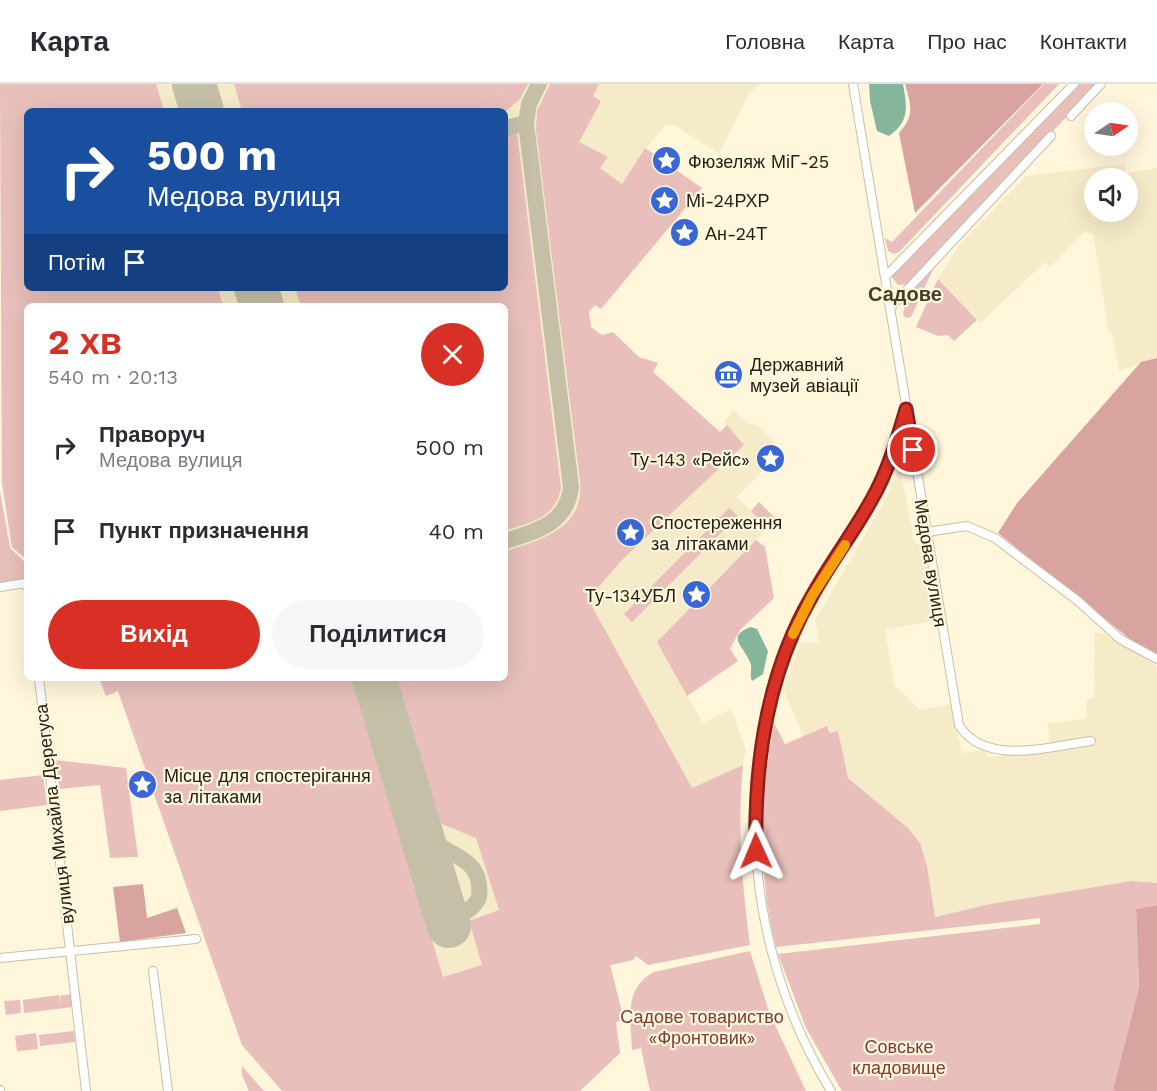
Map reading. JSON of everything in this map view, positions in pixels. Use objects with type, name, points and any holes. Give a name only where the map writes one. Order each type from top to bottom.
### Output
[{"type":"street","name":"Медова вулиця","points":[[853,84],[956,716],[964,733],[973,741],[1006,751],[1091,741]]},
{"type":"street","points":[[885,277],[1074,84]]},
{"type":"street","points":[[1071,116],[1101,84]]},
{"type":"street","points":[[891,307],[1051,136]]},
{"type":"street","points":[[831,1091],[812,1059],[799,1030],[770,952],[758,879],[757,779],[769,704],[793,635],[812,596],[877,491],[906,409]]},
{"type":"street","points":[[927,532],[967,526],[995,538],[1078,601],[1120,639],[1157,659]]},
{"type":"street","points":[[0,587],[24,583]]},
{"type":"street","name":"вулиця Михайла Дерегуса","points":[[39,681],[86,1091]]},
{"type":"street","points":[[0,958],[196,939]]},
{"type":"street","points":[[153,971],[168,1091]]},
{"type":"shaded area","points":[[0,84],[761,84],[749,93],[719,154],[673,124],[666,125],[640,155],[622,185],[579,240],[621,561],[744,445],[724,422],[734,410],[748,424],[757,425],[782,450],[737,497],[768,528],[657,642],[703,723],[731,709],[746,750],[743,765],[692,789],[621,899],[636,958],[610,966],[624,1020],[616,1022],[620,1053],[580,1091],[282,1091],[242,1045],[118,691],[106,696],[100,681],[508,681],[508,303],[24,303],[24,557],[12,547],[2,483]]},
{"type":"shaded area","points":[[869,84],[903,84],[906,107],[904,119],[889,136],[877,131],[870,101]]},
{"type":"shaded area","points":[[905,84],[1043,84],[915,213],[899,133],[910,115]]},
{"type":"shaded area","points":[[1125,164],[1125,168],[1092,168]]},
{"type":"shaded area","points":[[1157,168],[1157,358],[1119,371],[1112,333],[1109,333],[1093,234],[1084,232],[1050,267],[1045,262],[980,323],[938,279],[959,245],[1026,176],[1084,169],[1084,222],[1138,222],[1138,172]]},
{"type":"shaded area","points":[[1157,358],[1157,655],[1130,639],[998,533],[1017,503],[1141,362]]},
{"type":"shaded area","points":[[898,471],[901,472],[914,541],[925,549],[937,620],[885,630],[895,686],[920,710],[951,704],[962,753],[986,750],[988,757],[1051,749],[1048,724],[1086,718],[1087,699],[1094,698],[1095,632],[1104,634],[1157,666],[1157,883],[1131,881],[990,904],[934,917],[922,848],[908,828],[848,778],[840,746],[827,726],[803,736],[784,690],[792,666],[801,643],[819,642],[815,620],[883,504]]},
{"type":"shaded area","points":[[751,627],[757,629],[768,651],[763,674],[752,681],[750,662],[738,642],[739,634]]},
{"type":"shaded area","points":[[143,884],[147,918],[177,908],[186,933],[120,942],[113,887]]},
{"type":"shaded area","points":[[1157,905],[1157,1091],[1116,1091],[1113,1090],[1139,987],[1136,909]]},
{"type":"green space","points":[[0,84],[156,84],[163,108],[24,108],[24,291],[219,291],[222,303],[24,303],[24,557],[12,547],[2,483]]},
{"type":"green space","points":[[234,84],[528,84],[520,99],[508,109],[241,108]]},
{"type":"green space","points":[[550,84],[599,84],[593,96],[601,101],[579,142],[608,157],[600,168],[622,184],[645,148],[702,188],[601,309],[595,305],[589,312],[591,327],[602,335],[613,332],[639,357],[658,363],[653,372],[720,432],[727,425],[744,445],[621,561],[588,599],[692,788],[743,765],[740,810],[741,855],[750,945],[648,965],[636,956],[633,960],[610,965],[624,1020],[616,1022],[620,1053],[580,1091],[282,1091],[242,1045],[118,691],[106,696],[100,681],[354,681],[443,977],[482,965],[469,921],[499,910],[476,838],[439,823],[396,681],[508,681],[508,550],[533,542],[558,529],[568,521],[580,497],[580,481],[536,130],[537,111]]},
{"type":"green space","points":[[1044,84],[1059,84],[899,252],[894,254],[888,251],[885,238],[892,242]]},
{"type":"green space","points":[[1079,84],[1098,84],[907,284],[898,285],[891,276]]},
{"type":"green space","points":[[517,132],[561,488],[558,498],[548,513],[533,522],[508,529],[508,303],[300,303],[296,291],[508,291],[508,134]]},
{"type":"green space","points":[[935,265],[911,317],[906,318],[903,315],[907,292]]},
{"type":"green space","points":[[938,279],[977,320],[954,341],[948,335],[938,336],[916,327]]},
{"type":"green space","points":[[0,491],[10,548],[24,561],[24,579],[0,583]]},
{"type":"green space","points":[[759,502],[775,518],[766,526],[751,511]]},
{"type":"green space","points":[[729,508],[738,516],[632,622],[624,614]]},
{"type":"green space","points":[[756,540],[765,547],[774,598],[740,630],[730,649],[738,661],[687,696],[657,642]]},
{"type":"green space","name":"Совське кладовище","points":[[774,723],[785,744],[827,726],[830,733],[838,731],[848,778],[908,828],[920,843],[927,866],[935,917],[990,904],[1132,881],[1157,883],[1157,905],[1136,909],[1139,987],[1113,1090],[1116,1091],[842,1091],[806,1028],[778,954],[1040,924],[1040,918],[776,947],[763,863],[763,807]]},
{"type":"green space","points":[[54,760],[126,768],[138,857],[110,858],[100,785],[60,789]]},
{"type":"green space","points":[[43,775],[47,805],[0,811],[0,780]]},
{"type":"green space","name":"Садове товариство «Фронтовик»","points":[[750,951],[769,1012],[806,1091],[650,1091],[641,1048],[632,1050],[630,1016],[637,987],[654,972]]},
{"type":"green space","points":[[71,994],[73,1007],[24,1013],[23,1000],[59,995],[61,1007],[60,996]]},
{"type":"green space","points":[[20,1000],[21,1013],[6,1015],[4,1001]]},
{"type":"green space","points":[[74,1031],[75,1042],[40,1046],[39,1035]]},
{"type":"green space","points":[[36,1033],[38,1049],[17,1051],[15,1036]]},
{"type":"green space","points":[[242,1066],[264,1091],[249,1091],[242,1075]]},
{"type":"taxiway","points":[[508,540],[539,529],[557,518],[568,500],[571,487],[526,123],[529,104],[539,84]]},
{"type":"taxiway","points":[[508,128],[526,123]]},
{"type":"taxiway","points":[[417,819],[431,840],[473,868],[479,885],[479,898],[467,911],[452,917],[437,914],[431,908],[426,900],[424,889],[428,856]]},
{"type":"runway","points":[[194,84],[201,108]]},
{"type":"runway","points":[[257,291],[261,303]]},
{"type":"runway","points":[[375,681],[449,926]]},
{"type":"slow traffic","points":[[793,634],[812,596],[845,545]]},
{"type":"place","name":"Фюзеляж МіГ-25","points":[[667,161]]},
{"type":"place","name":"Мі-24РХР","points":[[665,200]]},
{"type":"place","name":"Ан-24Т","points":[[684,233]]},
{"type":"place","name":"Державний музей авіації","points":[[729,374]]},
{"type":"place","name":"Ту-143 «Рейс»","points":[[771,459]]},
{"type":"place","name":"Спостереження за літаками","points":[[630,532]]},
{"type":"place","name":"Ту-134УБЛ","points":[[697,595]]},
{"type":"place","name":"Місце для спостерігання за літаками","points":[[143,785]]},
{"type":"district","name":"Садове","points":[[905,294]]},
{"type":"route","points":[[756,851],[757,779],[762,744],[769,704],[786,651],[812,596],[873,498],[884,475],[906,409],[913,450]]}]
